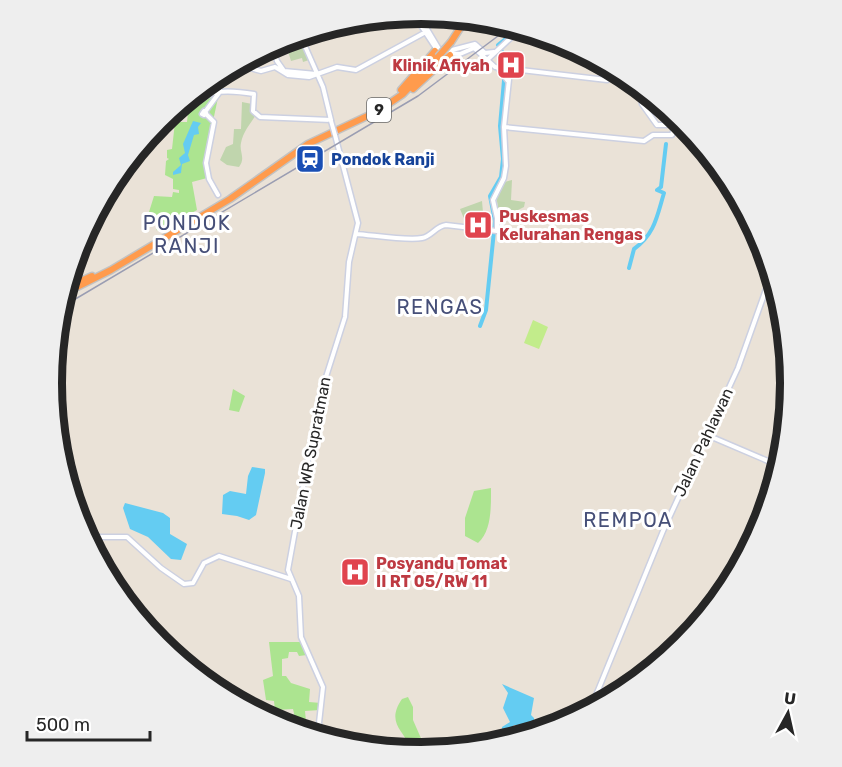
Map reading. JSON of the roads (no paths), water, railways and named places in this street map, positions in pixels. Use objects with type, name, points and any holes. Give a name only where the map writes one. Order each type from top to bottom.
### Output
[{"type":"highway","name":"9","points":[[77,280],[100,272],[229,196],[306,141],[377,107],[401,90],[449,41],[459,26]]},
{"type":"highway","points":[[378,111],[411,91],[449,53]]},
{"type":"highway","name":"9","points":[[75,288],[111,270],[230,199],[308,144],[378,111],[403,94],[436,55]]},
{"type":"highway","points":[[77,280],[100,272]]},
{"type":"main road","points":[[421,24],[436,55],[474,48],[486,61],[504,69],[607,80],[610,78]]},
{"type":"main road","points":[[425,31],[439,48],[449,53]]},
{"type":"main road","points":[[249,68],[259,71],[276,68],[288,75],[318,75],[337,67],[358,69],[425,31]]},
{"type":"main road","points":[[486,61],[513,36]]},
{"type":"main road","name":"Jalan WR Supratman","points":[[304,43],[318,75],[339,159],[357,217],[356,234],[349,262],[344,318],[322,386],[288,569],[299,596],[301,637],[323,687],[320,729]]},
{"type":"main road","points":[[460,51],[475,44],[487,53],[497,49]]},
{"type":"main road","points":[[275,55],[284,71],[297,74]]},
{"type":"main road","points":[[270,69],[274,66],[276,59]]},
{"type":"main road","points":[[356,234],[411,239],[429,236],[441,225],[495,231],[498,221],[493,200],[504,178],[507,158],[504,128],[506,79],[504,69]]},
{"type":"main road","points":[[504,69],[506,79]]},
{"type":"main road","points":[[216,192],[206,163],[214,122],[205,113],[219,93],[220,86]]},
{"type":"main road","points":[[196,103],[210,94],[254,94],[253,111],[257,115],[267,118],[331,121]]},
{"type":"main road","points":[[641,99],[648,113],[658,124],[668,122]]},
{"type":"main road","points":[[504,128],[644,141],[651,136],[672,135],[675,129]]},
{"type":"main road","name":"Jalan Pahlawan","points":[[595,698],[663,531],[741,359],[767,287]]},
{"type":"main road","points":[[707,435],[772,463]]},
{"type":"main road","points":[[96,537],[127,537],[178,582],[193,583],[204,563],[219,556],[291,579]]},
{"type":"water","points":[[193,121],[201,123],[198,127],[199,134],[194,135],[188,155],[190,161],[182,164],[181,173],[173,175],[173,172],[181,165],[179,158],[185,153],[183,144]]},
{"type":"water","points":[[252,467],[265,469],[256,515],[249,520],[222,514],[223,495],[230,491],[246,494],[248,476]]},
{"type":"water","points":[[125,503],[163,513],[170,518],[170,534],[187,544],[181,560],[171,559],[148,537],[130,529],[123,508]]},
{"type":"water","points":[[502,684],[534,698],[531,715],[534,718],[534,725],[514,725],[508,732],[502,734],[502,727],[510,722],[503,708],[508,693]]},
{"type":"waterway","points":[[480,326],[486,310],[495,221],[490,196],[501,177],[503,159],[500,126],[506,58],[498,45],[510,35]]},
{"type":"waterway","points":[[629,268],[634,249],[651,231],[664,193],[657,190],[661,187],[666,144]]},
{"type":"railway","points":[[71,302],[418,96],[502,33]]},
{"type":"place","name":"Klinik Afiyah","points":[[511,65]]},
{"type":"place","name":"Pondok Ranji","points":[[310,159]]},
{"type":"place","name":"Puskesmas Kelurahan Rengas","points":[[478,225]]},
{"type":"place","name":"Posyandu Tomat II RT 05/RW 11","points":[[355,572]]},
{"type":"district","name":"PONDOK RANJI","points":[[187,234]]},
{"type":"district","name":"RENGAS","points":[[440,307]]},
{"type":"district","name":"REMPOA","points":[[628,520]]}]
